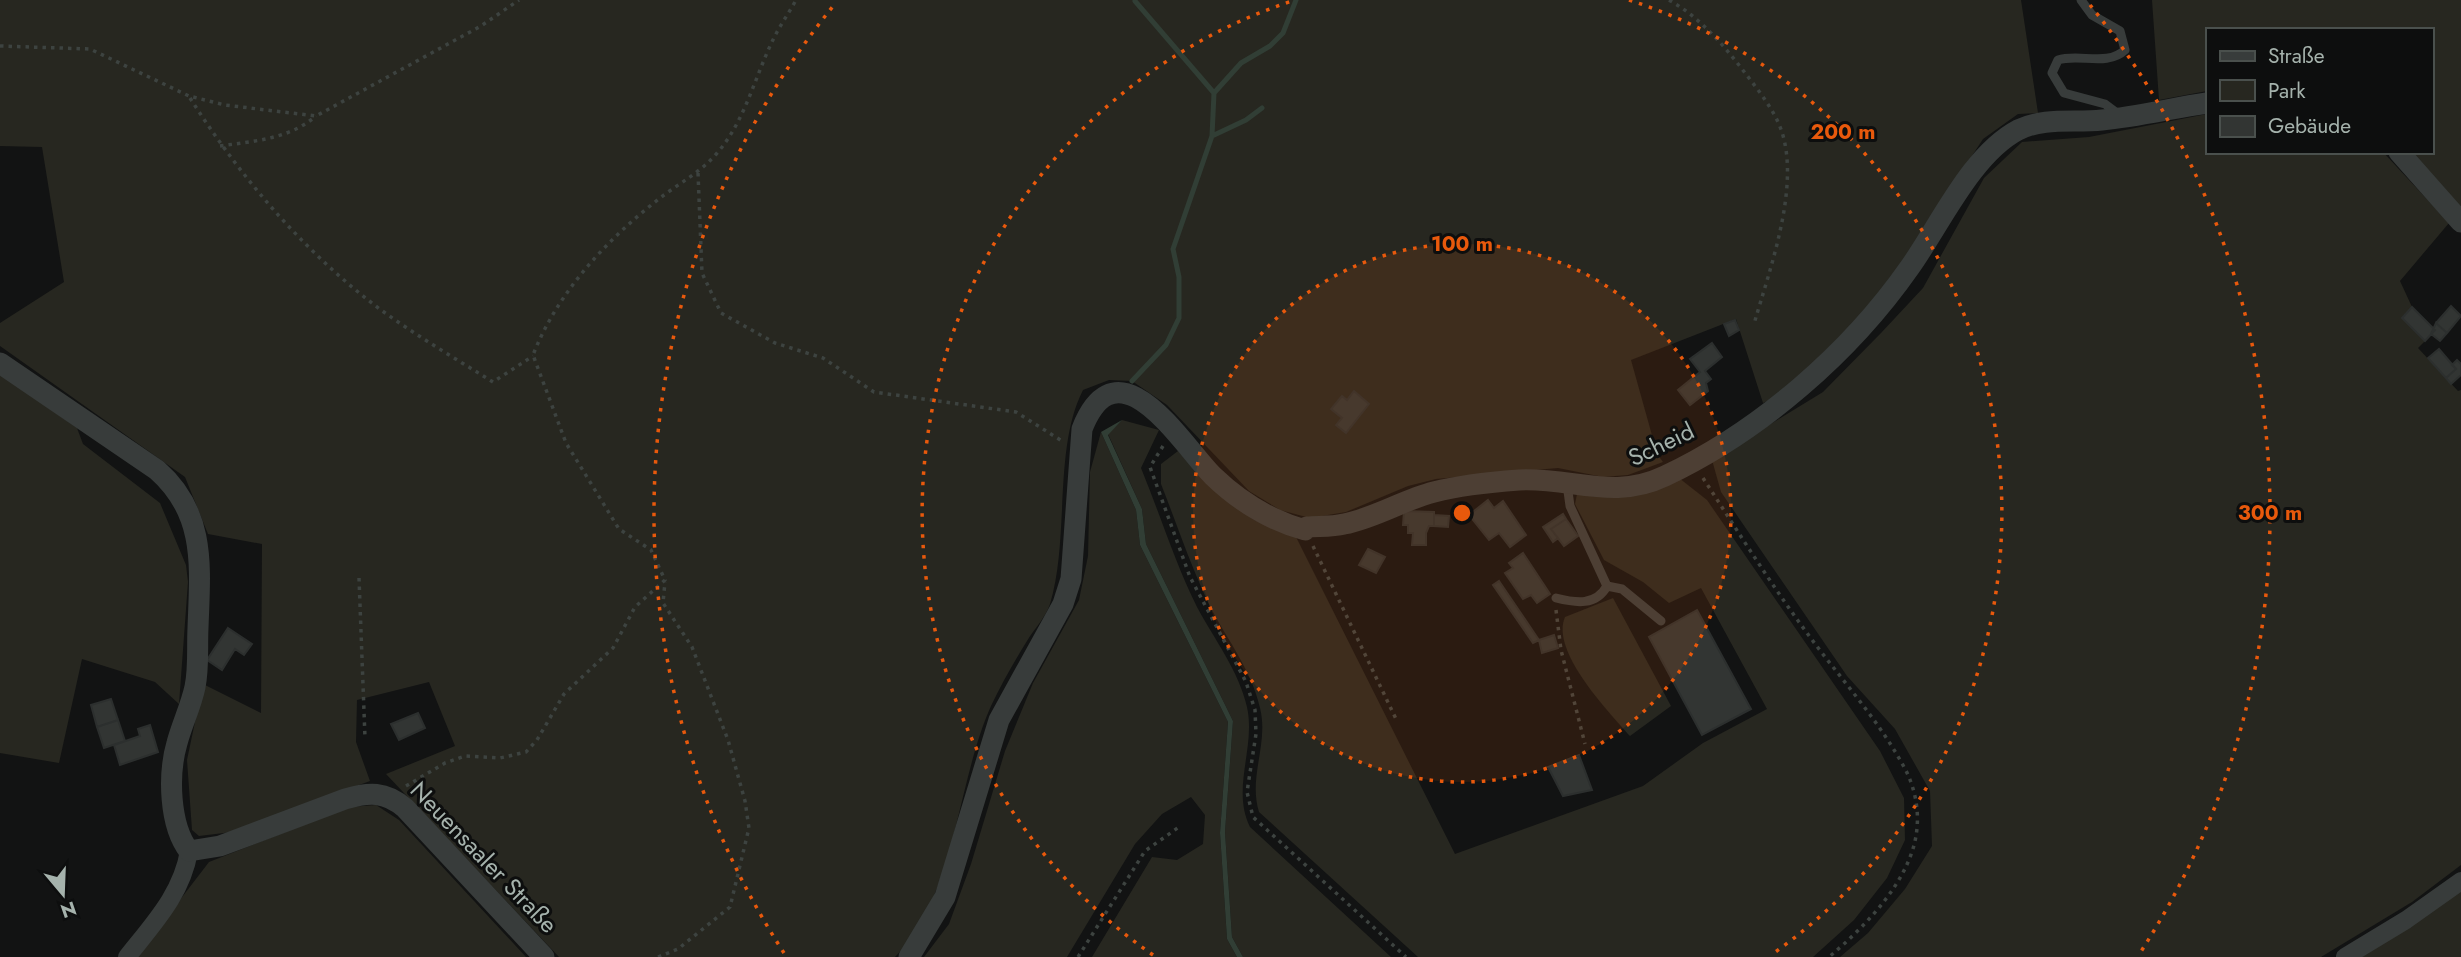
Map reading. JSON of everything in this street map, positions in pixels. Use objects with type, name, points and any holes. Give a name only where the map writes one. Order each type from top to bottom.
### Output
[{"type":"street","name":"Scheid","points":[[1079,469],[1082,429],[1091,408],[1102,398],[1121,393],[1146,401],[1174,429],[1212,475],[1251,508],[1286,525],[1305,530],[1307,527],[1344,524],[1435,491],[1519,480],[1611,490],[1630,488],[1665,476],[1692,462],[1782,402],[1847,345],[1910,268],[1952,200],[1998,144],[2019,130],[2039,123],[2112,119],[2206,103]]},
{"type":"street","points":[[2401,154],[2461,222]]},
{"type":"street","points":[[0,363],[172,483],[188,506],[200,562],[195,684],[175,752],[176,827],[180,839],[189,851],[185,873],[174,897],[127,957]]},
{"type":"street","points":[[909,957],[946,897],[999,720],[1063,604],[1071,579],[1079,469]]},
{"type":"street","name":"Neuensaaler Straße","points":[[189,851],[220,846],[365,793],[389,796],[405,808],[544,957]]},
{"type":"street","points":[[2345,957],[2406,920],[2461,881]]},
{"type":"lane","points":[[2081,0],[2092,15],[2120,31],[2125,50],[2114,58],[2105,59],[2070,56],[2058,60],[2052,73],[2064,93],[2105,104],[2112,119]]},
{"type":"lane","points":[[1567,484],[1570,506],[1607,586],[1632,595],[1661,621]]},
{"type":"lane","points":[[1556,598],[1586,603],[1603,594],[1607,586]]},
{"type":"path","points":[[220,146],[275,138],[304,126],[316,116],[481,26],[519,0]]},
{"type":"path","points":[[189,96],[220,146],[252,186],[302,238],[380,309],[493,382],[533,355],[545,325],[567,291],[613,240],[664,195],[698,173],[720,150],[737,122],[776,32],[796,0]]},
{"type":"path","points":[[1669,0],[1693,16],[1732,56],[1760,92],[1779,123],[1788,172],[1784,209],[1754,324]]},
{"type":"path","points":[[0,47],[90,50],[189,96],[225,106],[316,116]]},
{"type":"path","points":[[698,173],[702,273],[721,313],[775,343],[823,358],[874,392],[1016,412],[1065,444],[1079,469]]},
{"type":"path","points":[[533,355],[566,443],[619,529],[651,550],[665,580],[663,603],[692,647],[728,740],[745,801],[749,828],[730,907],[678,949],[658,957]]},
{"type":"path","points":[[1174,429],[1150,467],[1190,577],[1246,682],[1255,710],[1256,734],[1247,792],[1252,817],[1406,957]]},
{"type":"path","points":[[1692,462],[1804,630],[1905,767],[1915,794],[1918,827],[1910,861],[1872,914],[1829,957]]},
{"type":"path","points":[[1307,527],[1318,562],[1396,719]]},
{"type":"path","points":[[359,578],[365,738]]},
{"type":"path","points":[[389,796],[446,763],[465,756],[500,758],[526,752],[537,740],[564,694],[612,648],[635,607],[665,580]]},
{"type":"path","points":[[1556,598],[1561,650],[1585,744]]},
{"type":"path","points":[[1078,957],[1145,850],[1180,827]]},
{"type":"green space","points":[[0,0],[2021,0],[2038,113],[2018,114],[1983,139],[1878,300],[1778,397],[1763,403],[1736,319],[1631,360],[1655,446],[1652,447],[1663,462],[1628,475],[1603,477],[1558,468],[1436,479],[1408,486],[1346,512],[1310,518],[1280,510],[1249,491],[1167,405],[1132,381],[1109,380],[1083,390],[1068,439],[1059,551],[1050,604],[991,706],[970,769],[943,872],[931,904],[915,933],[895,957],[559,957],[386,774],[455,746],[429,682],[357,700],[356,742],[370,781],[232,832],[199,836],[192,830],[187,760],[203,684],[261,713],[262,544],[208,534],[185,477],[0,346],[0,323],[64,282],[42,147],[0,146]]},
{"type":"green space","points":[[2152,0],[2461,0],[2461,209],[2411,154],[2433,154],[2433,28],[2206,28],[2206,91],[2159,100]]},
{"type":"green space","points":[[2206,114],[2206,154],[2385,154],[2449,223],[2400,281],[2412,307],[2402,318],[2425,341],[2418,348],[2458,391],[2461,390],[2461,865],[2412,902],[2321,957],[1840,957],[1868,933],[1905,889],[1932,846],[1930,791],[1895,729],[1847,676],[1721,492],[1712,460],[1823,392],[1881,333],[1923,288],[1984,178],[2022,142],[2089,137]]},
{"type":"green space","points":[[0,374],[77,428],[83,444],[160,503],[186,565],[188,582],[179,704],[155,682],[82,659],[59,763],[0,753]]},
{"type":"green space","points":[[1122,420],[1159,430],[1141,468],[1189,590],[1232,668],[1243,694],[1247,707],[1249,738],[1243,798],[1250,827],[1391,957],[1243,957],[1232,937],[1225,832],[1233,721],[1146,544],[1142,509],[1108,434]]},
{"type":"green space","points":[[1101,432],[1136,510],[1140,545],[1228,722],[1220,833],[1227,939],[1237,957],[1092,957],[1152,857],[1177,860],[1203,844],[1205,815],[1191,797],[1162,814],[1135,844],[1067,957],[924,957],[949,924],[971,864],[1005,751],[1033,683],[1079,600],[1088,556],[1090,472]]},
{"type":"green space","points":[[1178,451],[1222,497],[1254,520],[1296,537],[1455,854],[1643,786],[1703,743],[1767,709],[1701,588],[1669,603],[1643,582],[1604,560],[1575,504],[1577,494],[1618,497],[1641,493],[1679,478],[1707,500],[1880,751],[1904,798],[1905,840],[1887,878],[1854,920],[1813,957],[1418,957],[1259,812],[1256,786],[1262,721],[1256,693],[1206,598],[1161,484],[1161,464]]},
{"type":"green space","points":[[1613,598],[1671,706],[1630,736],[1596,697],[1573,663],[1563,631],[1565,617]]},
{"type":"green space","points":[[376,805],[399,820],[526,957],[136,957],[209,862],[349,807]]},
{"type":"green space","points":[[2461,891],[2461,957],[2361,957]]},
{"type":"shaded area","points":[[1122,420],[1108,435],[1142,509],[1146,544],[1233,721],[1225,832],[1232,937],[1243,957],[1237,957],[1227,939],[1220,833],[1228,722],[1140,545],[1136,510],[1101,432]]},
{"type":"building","points":[[2451,306],[2461,316],[2447,333],[2436,323]]},
{"type":"building","points":[[2412,307],[2435,330],[2425,341],[2402,318]]},
{"type":"building","points":[[1735,320],[1739,330],[1729,336],[1724,324]]},
{"type":"building","points":[[2436,323],[2447,333],[2440,341],[2431,334]]},
{"type":"building","points":[[1712,343],[1722,357],[1705,371],[1711,379],[1706,383],[1708,391],[1690,405],[1678,390],[1700,372],[1690,359]]},
{"type":"building","points":[[2439,349],[2456,369],[2446,378],[2428,358]]},
{"type":"building","points":[[2457,360],[2461,364],[2461,375],[2451,384],[2446,378],[2456,369],[2452,365]]},
{"type":"building","points":[[1354,391],[1369,404],[1346,433],[1336,425],[1342,418],[1331,409],[1342,396],[1347,400]]},
{"type":"building","points":[[1488,500],[1494,508],[1503,501],[1526,535],[1510,547],[1499,533],[1489,540],[1469,515]]},
{"type":"building","points":[[1404,511],[1434,512],[1434,526],[1429,526],[1426,533],[1426,545],[1412,545],[1413,533],[1408,533],[1408,525],[1403,525]]},
{"type":"building","points":[[1563,514],[1566,519],[1551,529],[1558,538],[1553,542],[1543,527]]},
{"type":"building","points":[[1434,515],[1449,516],[1448,527],[1434,526]]},
{"type":"building","points":[[1566,519],[1578,536],[1564,546],[1551,529]]},
{"type":"building","points":[[1368,549],[1385,557],[1376,573],[1359,565]]},
{"type":"building","points":[[1523,553],[1550,594],[1537,603],[1531,595],[1523,599],[1505,573],[1513,568],[1509,563]]},
{"type":"building","points":[[1499,581],[1539,640],[1533,643],[1493,585]]},
{"type":"building","points":[[1697,610],[1751,709],[1702,735],[1649,637]]},
{"type":"building","points":[[228,628],[252,644],[244,655],[235,649],[222,670],[207,660]]},
{"type":"building","points":[[1554,635],[1558,648],[1542,653],[1539,640]]},
{"type":"building","points":[[111,699],[118,720],[97,727],[91,705]]},
{"type":"building","points":[[418,713],[425,728],[399,740],[391,724]]},
{"type":"building","points":[[118,720],[125,741],[104,748],[97,727]]},
{"type":"building","points":[[150,725],[158,752],[120,765],[114,745],[140,736],[138,729]]},
{"type":"building","points":[[1579,755],[1592,790],[1563,796],[1548,767]]},
{"type":"waterway","points":[[1214,93],[1241,63],[1270,46],[1283,33],[1296,0]]},
{"type":"waterway","points":[[1132,381],[1166,345],[1179,318],[1179,277],[1173,249],[1212,136],[1214,93],[1135,1]]},
{"type":"waterway","points":[[1212,136],[1246,120],[1262,108]]}]
